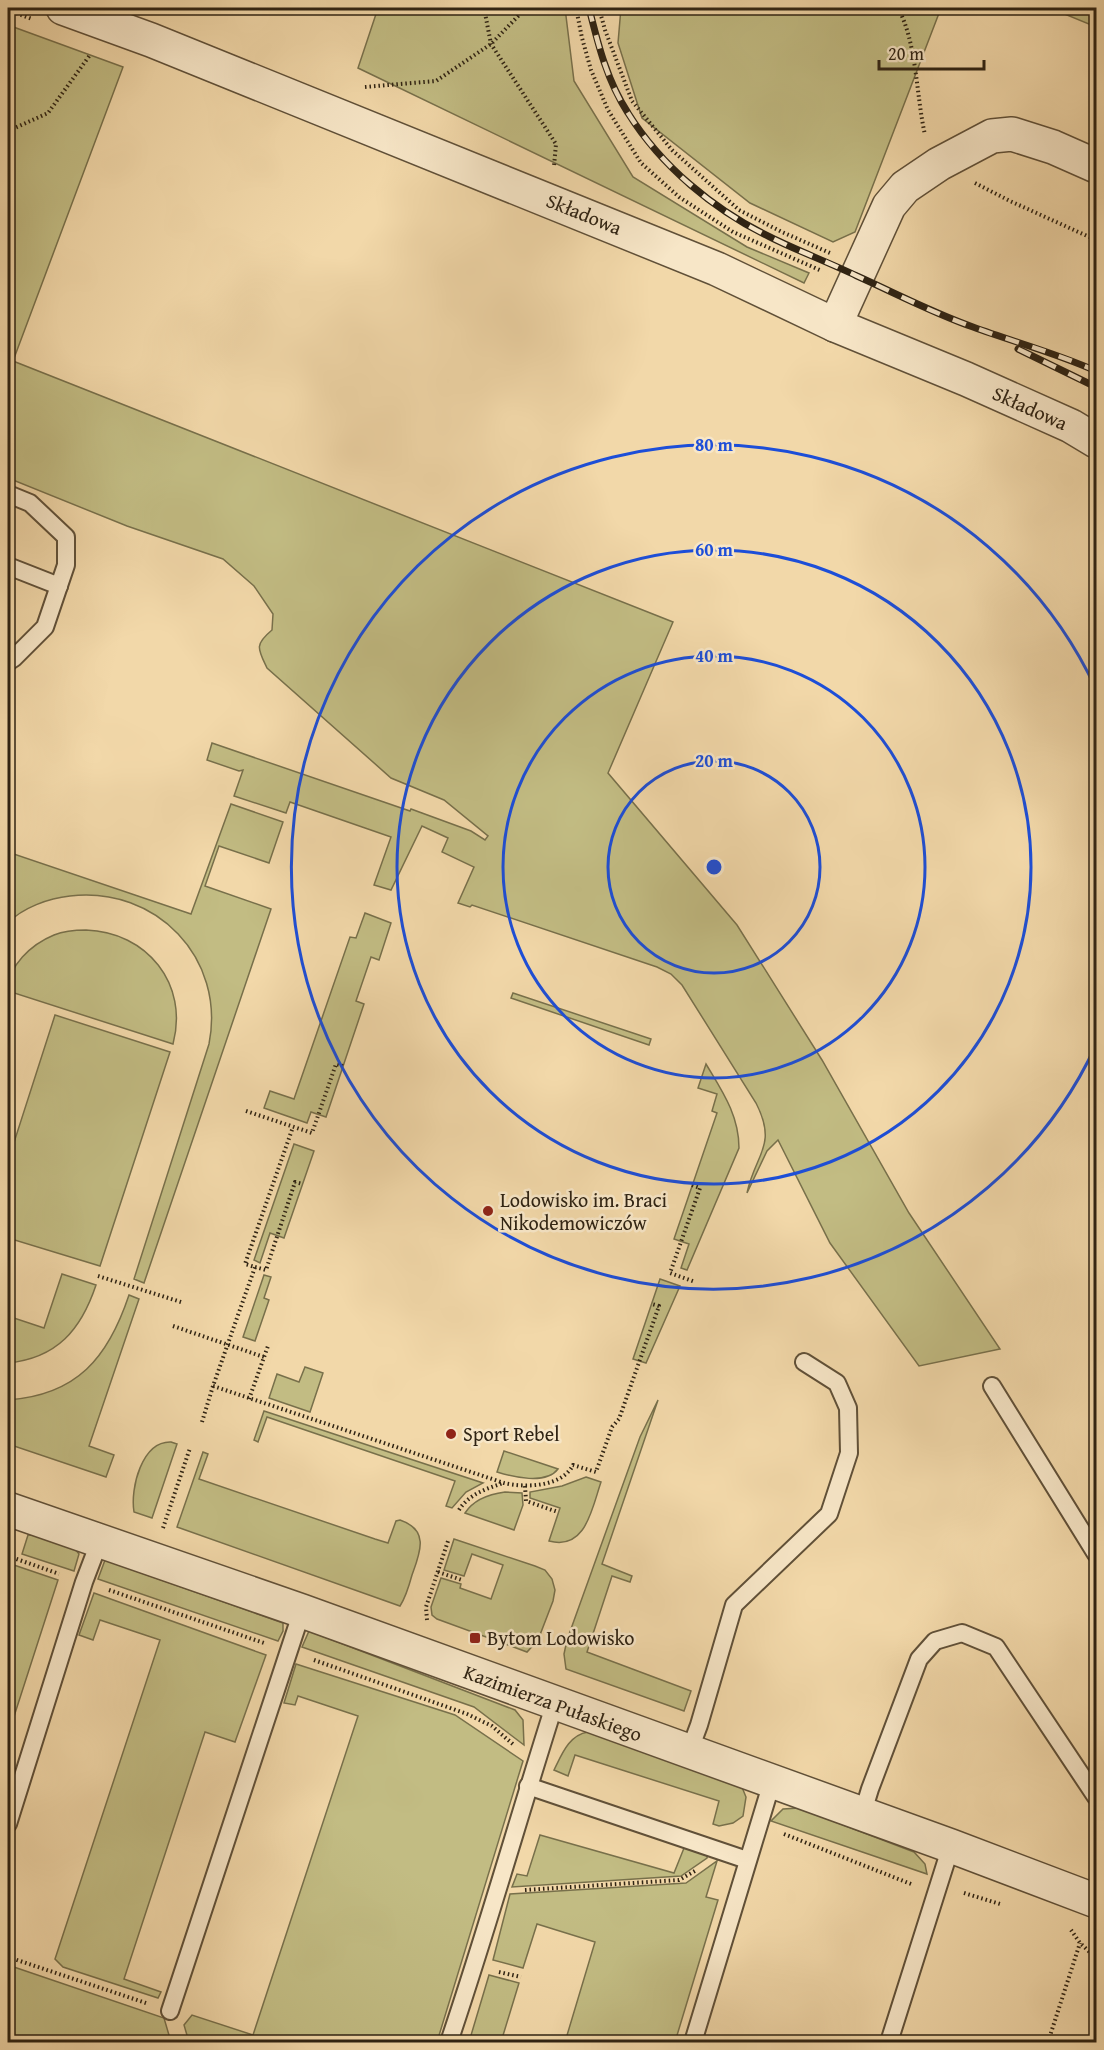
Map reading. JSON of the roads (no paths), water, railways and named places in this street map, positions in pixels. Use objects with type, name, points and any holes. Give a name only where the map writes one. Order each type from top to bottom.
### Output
[{"type":"street","name":"Składowa","points":[[63,8],[151,40],[717,269],[835,325],[1071,426],[1096,441]]},
{"type":"street","points":[[835,325],[889,206],[905,187],[939,164],[992,136],[1012,134],[1053,147],[1096,166]]},
{"type":"street","name":"Kazimierza Pułaskiego","points":[[8,1509],[302,1611],[951,1846],[1096,1902]]},
{"type":"lane","points":[[8,494],[30,503],[66,537],[66,565],[45,627],[8,662]]},
{"type":"lane","points":[[8,566],[59,586]]},
{"type":"lane","points":[[689,1752],[734,1605],[828,1514],[849,1453],[848,1408],[837,1383],[804,1362]]},
{"type":"lane","points":[[992,1386],[1096,1554]]},
{"type":"lane","points":[[8,1824],[84,1582],[100,1540]]},
{"type":"lane","points":[[170,2011],[302,1611]]},
{"type":"lane","points":[[862,1815],[919,1659],[935,1641],[962,1633],[996,1647],[1096,1797]]},
{"type":"lane","points":[[449,2043],[474,1971],[528,1786],[555,1704]]},
{"type":"lane","points":[[693,2043],[772,1782]]},
{"type":"lane","points":[[528,1786],[747,1860]]},
{"type":"lane","points":[[890,2043],[951,1846]]},
{"type":"railway","points":[[589,8],[609,75],[628,113],[656,151],[690,185],[709,200],[770,237],[929,309],[1096,371]]},
{"type":"railway","points":[[1018,349],[1096,387]]},
{"type":"place","name":"Lodowisko im. Braci Nikodemowiczów","points":[[488,1211]]},
{"type":"place","name":"Sport Rebel","points":[[451,1434]]},
{"type":"place","name":"Bytom Lodowisko","points":[[475,1638]]}]
